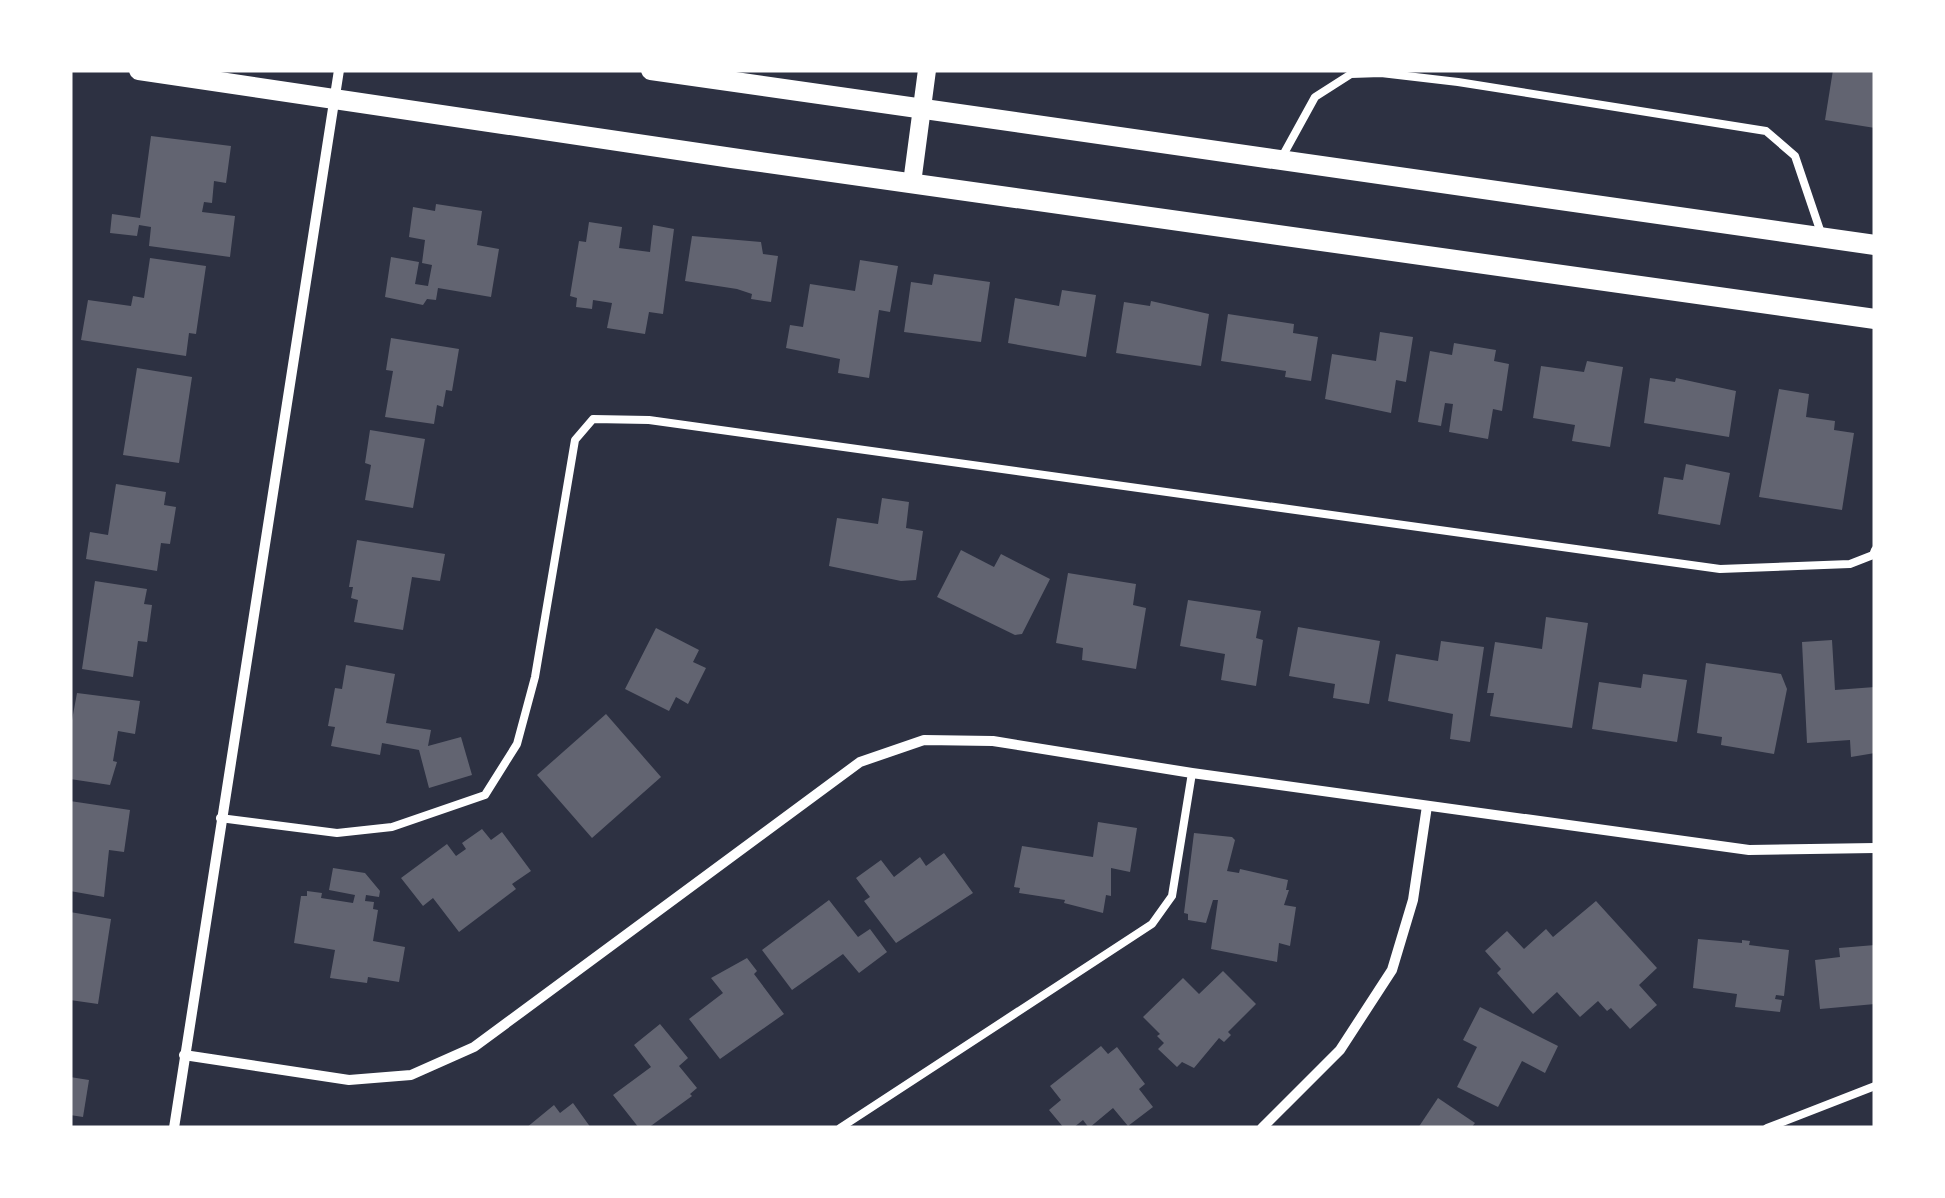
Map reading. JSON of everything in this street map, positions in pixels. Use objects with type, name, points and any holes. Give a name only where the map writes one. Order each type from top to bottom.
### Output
[{"type":"main road","points":[[139,70],[1875,319]]},
{"type":"main road","points":[[651,70],[1875,245]]},
{"type":"street","points":[[174,1128],[339,70]]},
{"type":"street","points":[[912,183],[927,70]]},
{"type":"street","points":[[184,1055],[349,1080],[411,1075],[474,1047],[860,762],[924,740],[993,741],[1192,773],[1749,850],[1875,848]]},
{"type":"street","points":[[1262,1128],[1340,1050],[1392,970],[1413,900],[1428,806]]},
{"type":"lane","points":[[1280,161],[1315,97],[1351,74],[1381,73],[1458,82],[1766,131],[1795,156],[1823,238]]},
{"type":"lane","points":[[220,818],[337,833],[392,827],[485,795],[517,744],[535,677],[576,440],[592,419],[649,420],[1720,568],[1850,564],[1875,550]]},
{"type":"lane","points":[[840,1128],[1152,924],[1172,896],[1192,773]]},
{"type":"lane","points":[[1767,1128],[1875,1086]]},
{"type":"building","points":[[1833,70],[1875,70],[1875,128],[1825,120]]},
{"type":"building","points":[[151,136],[231,146],[226,183],[214,181],[212,203],[204,202],[202,212],[235,216],[230,257],[149,246],[151,227],[139,225],[137,236],[110,233],[112,214],[140,218]]},
{"type":"building","points":[[436,204],[482,211],[477,245],[499,249],[491,297],[438,288],[436,300],[427,299],[423,305],[385,297],[391,257],[419,262],[415,284],[428,286],[432,265],[422,263],[425,240],[409,237],[413,207],[435,211]]},
{"type":"building","points":[[589,222],[622,227],[619,248],[650,252],[653,225],[674,229],[663,314],[649,312],[645,334],[607,328],[612,303],[593,300],[592,309],[576,307],[577,298],[570,296],[579,241],[586,242]]},
{"type":"building","points":[[692,236],[761,242],[763,254],[778,256],[771,302],[751,299],[752,294],[737,289],[685,281]]},
{"type":"building","points":[[150,258],[206,266],[196,334],[189,333],[186,356],[81,340],[88,300],[131,306],[133,296],[144,298]]},
{"type":"building","points":[[860,260],[898,266],[890,312],[879,310],[869,378],[838,373],[840,359],[786,348],[790,325],[803,327],[810,284],[855,291]]},
{"type":"building","points":[[934,274],[990,282],[981,342],[904,332],[911,282],[932,285]]},
{"type":"building","points":[[1062,290],[1096,295],[1086,357],[1008,343],[1015,298],[1059,306]]},
{"type":"building","points":[[1151,301],[1209,314],[1201,366],[1116,353],[1124,302],[1150,306]]},
{"type":"building","points":[[1228,314],[1294,324],[1293,333],[1318,337],[1311,381],[1285,377],[1286,371],[1221,361]]},
{"type":"building","points":[[1380,332],[1413,337],[1406,382],[1396,380],[1391,413],[1325,399],[1332,354],[1376,361]]},
{"type":"building","points":[[391,338],[459,349],[452,391],[446,390],[443,407],[437,405],[434,424],[385,417],[393,371],[386,370]]},
{"type":"building","points":[[1454,343],[1496,350],[1494,361],[1509,364],[1502,411],[1493,409],[1488,439],[1449,432],[1453,404],[1445,403],[1441,426],[1418,422],[1430,351],[1452,355]]},
{"type":"building","points":[[1587,361],[1623,367],[1610,447],[1572,441],[1575,425],[1533,418],[1541,366],[1584,372]]},
{"type":"building","points":[[137,368],[192,377],[179,463],[123,455]]},
{"type":"building","points":[[1650,378],[1675,382],[1676,378],[1736,391],[1729,437],[1644,423]]},
{"type":"building","points":[[1779,389],[1809,394],[1806,417],[1835,421],[1834,430],[1854,433],[1842,510],[1759,497]]},
{"type":"building","points":[[370,430],[425,439],[413,508],[365,500],[371,465],[365,463]]},
{"type":"building","points":[[1686,464],[1730,473],[1720,525],[1658,514],[1664,477],[1683,480]]},
{"type":"building","points":[[116,484],[166,492],[164,505],[176,507],[170,544],[161,543],[157,571],[86,559],[90,532],[108,535]]},
{"type":"building","points":[[882,498],[909,502],[906,528],[923,531],[916,580],[901,581],[829,566],[837,518],[878,524]]},
{"type":"building","points":[[357,540],[445,554],[440,581],[412,577],[403,630],[354,622],[358,600],[351,598],[353,587],[349,587]]},
{"type":"building","points":[[961,550],[994,567],[1001,554],[1050,579],[1022,634],[1015,635],[937,597]]},
{"type":"building","points":[[1068,573],[1136,584],[1133,605],[1146,608],[1136,669],[1082,660],[1083,648],[1056,643]]},
{"type":"building","points":[[95,581],[147,589],[144,604],[152,605],[147,642],[138,641],[133,677],[82,669]]},
{"type":"building","points":[[1188,600],[1261,611],[1256,638],[1263,640],[1256,686],[1221,680],[1225,654],[1180,646]]},
{"type":"building","points":[[1546,617],[1588,623],[1572,728],[1490,716],[1494,693],[1487,693],[1495,642],[1542,649]]},
{"type":"building","points":[[1298,627],[1380,641],[1369,704],[1333,698],[1335,684],[1289,676]]},
{"type":"building","points":[[656,628],[699,650],[693,662],[706,668],[688,704],[676,697],[669,711],[625,689]]},
{"type":"building","points":[[1832,640],[1835,690],[1875,687],[1875,753],[1851,757],[1850,740],[1807,743],[1802,642]]},
{"type":"building","points":[[1441,641],[1484,647],[1470,742],[1450,739],[1453,714],[1388,701],[1396,654],[1438,661]]},
{"type":"building","points":[[1706,663],[1781,674],[1787,689],[1774,754],[1721,745],[1722,737],[1697,733]]},
{"type":"building","points":[[346,665],[395,674],[386,723],[431,730],[428,746],[461,737],[472,775],[429,788],[419,750],[382,743],[380,755],[331,746],[335,727],[328,726],[335,688],[342,689]]},
{"type":"building","points":[[1643,674],[1687,680],[1677,742],[1592,729],[1599,682],[1641,688]]},
{"type":"building","points":[[77,693],[140,701],[135,734],[118,731],[113,761],[117,762],[110,785],[70,779],[70,731]]},
{"type":"building","points":[[606,714],[661,777],[592,838],[537,775]]},
{"type":"building","points":[[70,801],[130,810],[124,852],[109,850],[104,897],[70,891]]},
{"type":"building","points":[[1098,822],[1137,828],[1130,872],[1111,868],[1111,896],[1106,895],[1103,913],[1064,903],[1065,900],[1019,893],[1020,888],[1014,887],[1022,846],[1093,857]]},
{"type":"building","points":[[482,829],[491,840],[502,832],[531,871],[512,884],[516,889],[459,932],[433,898],[423,906],[401,878],[447,844],[456,856],[466,849],[462,843]]},
{"type":"building","points":[[1194,833],[1235,840],[1227,871],[1239,873],[1240,869],[1288,880],[1284,905],[1296,907],[1290,946],[1279,943],[1277,962],[1211,949],[1218,900],[1213,900],[1206,923],[1188,920],[1184,913]]},
{"type":"building","points":[[944,853],[973,893],[896,943],[864,901],[870,897],[856,878],[881,860],[894,877],[920,857],[926,866]]},
{"type":"building","points":[[333,868],[365,873],[380,891],[379,897],[366,895],[365,901],[374,902],[373,909],[378,910],[373,941],[405,947],[399,982],[368,977],[367,983],[330,978],[335,950],[294,943],[301,896],[307,896],[307,891],[322,893],[321,898],[353,903],[355,895],[329,890]]},
{"type":"building","points":[[829,900],[858,937],[870,929],[887,952],[859,973],[843,954],[792,990],[762,950]]},
{"type":"building","points":[[1596,901],[1657,968],[1639,985],[1657,1005],[1630,1029],[1611,1008],[1607,1011],[1598,1001],[1580,1017],[1557,992],[1533,1014],[1497,973],[1501,969],[1485,951],[1507,931],[1524,949],[1546,929],[1553,937]]},
{"type":"building","points":[[70,912],[111,919],[98,1004],[70,1000]]},
{"type":"building","points":[[1698,939],[1742,940],[1750,941],[1749,945],[1789,950],[1784,996],[1776,995],[1775,999],[1782,1000],[1780,1012],[1735,1007],[1737,994],[1693,988]]},
{"type":"building","points":[[1875,945],[1875,1004],[1820,1009],[1815,960],[1840,957],[1839,948]]},
{"type":"building","points":[[747,958],[784,1014],[720,1059],[689,1019],[723,993],[711,978]]},
{"type":"building","points":[[1223,971],[1256,1004],[1228,1032],[1231,1035],[1224,1042],[1219,1038],[1194,1068],[1182,1062],[1177,1067],[1158,1049],[1164,1043],[1157,1036],[1160,1034],[1143,1017],[1183,978],[1199,994]]},
{"type":"building","points":[[1480,1007],[1558,1046],[1545,1073],[1522,1061],[1498,1107],[1457,1087],[1477,1047],[1463,1040]]},
{"type":"building","points":[[660,1024],[688,1058],[679,1066],[697,1088],[692,1096],[648,1128],[639,1128],[613,1095],[651,1067],[634,1045]]},
{"type":"building","points":[[1101,1046],[1108,1054],[1117,1047],[1145,1084],[1139,1089],[1153,1107],[1128,1126],[1113,1108],[1089,1128],[1083,1120],[1073,1128],[1064,1128],[1049,1110],[1061,1100],[1050,1086]]},
{"type":"building","points":[[70,1077],[89,1080],[83,1117],[70,1115]]},
{"type":"building","points":[[1438,1098],[1475,1123],[1471,1128],[1418,1128]]},
{"type":"building","points":[[573,1103],[591,1128],[526,1128],[554,1105],[560,1113]]}]
